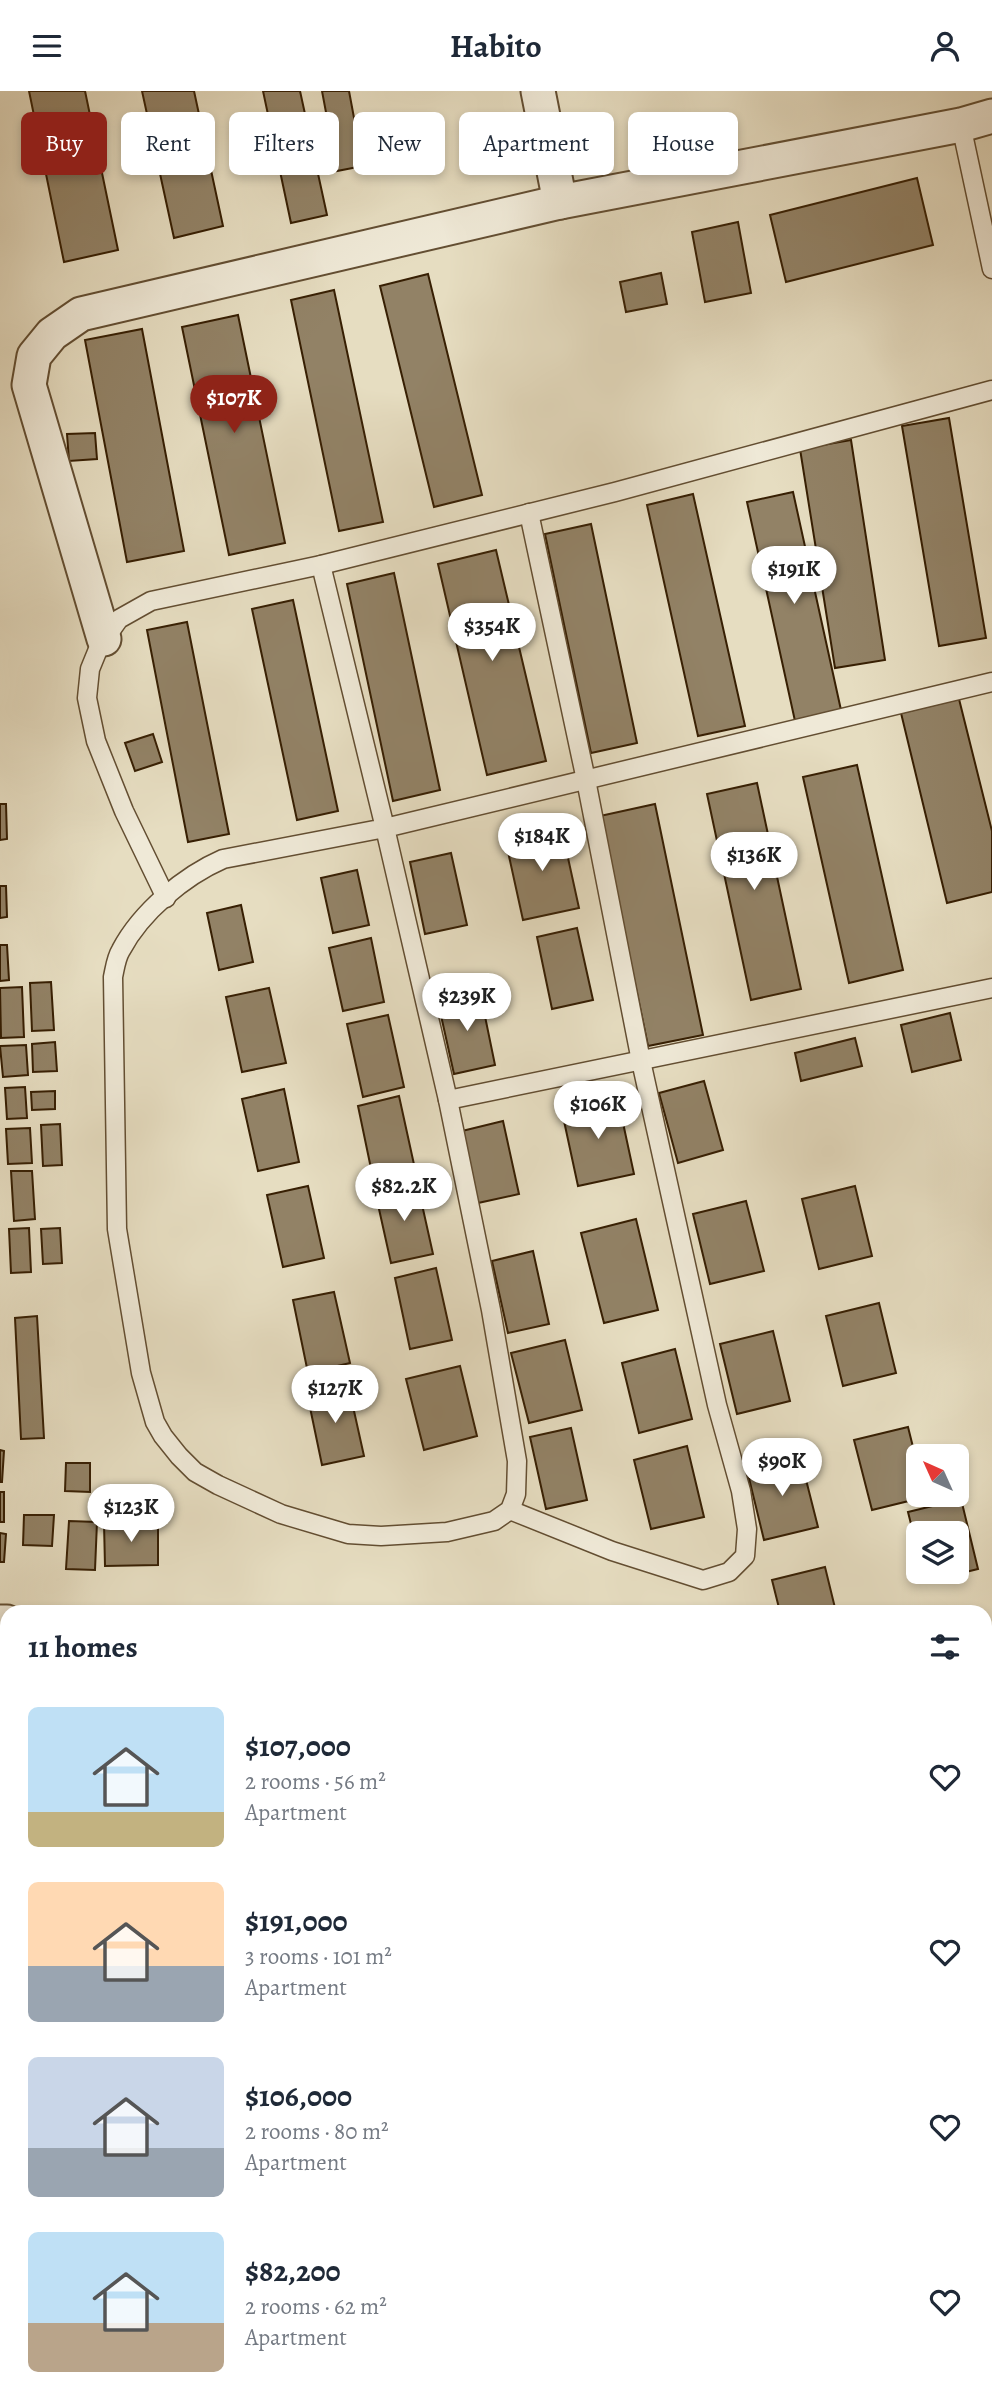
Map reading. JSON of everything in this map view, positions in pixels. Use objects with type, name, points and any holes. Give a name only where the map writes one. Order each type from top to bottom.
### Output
[{"type":"street","points":[[538,91],[560,202]]},
{"type":"street","points":[[104,639],[29,386],[34,356],[52,334],[81,314],[560,202],[961,125],[992,116]]},
{"type":"lane","points":[[961,125],[992,269]]},
{"type":"lane","points":[[166,898],[124,811],[96,741],[87,698],[90,669],[104,639],[119,619],[151,601],[321,565],[529,513],[992,390]]},
{"type":"lane","points":[[510,1510],[612,1551],[703,1580],[729,1572],[745,1556],[747,1529],[741,1492],[717,1405],[640,1061],[586,780],[529,513]]},
{"type":"lane","points":[[321,565],[386,828],[448,1100],[491,1311],[517,1461],[516,1494],[510,1510],[494,1521],[447,1531],[381,1536],[348,1534],[262,1506],[195,1472],[178,1456],[155,1422],[141,1373],[117,1229],[113,977],[119,953],[130,936],[145,917],[166,898],[205,867],[223,859],[386,828],[992,682]]},
{"type":"lane","points":[[448,1100],[992,988]]},
{"type":"building","points":[[29,91],[85,91],[89,112],[33,112]]},
{"type":"building","points":[[142,91],[194,91],[199,112],[147,112]]},
{"type":"building","points":[[263,91],[300,91],[305,112],[267,112]]},
{"type":"building","points":[[322,91],[349,91],[353,112],[353,168],[339,171],[339,112],[326,112]]},
{"type":"building","points":[[46,175],[102,175],[118,250],[64,262]]},
{"type":"building","points":[[160,175],[212,175],[223,226],[174,238]]},
{"type":"building","points":[[281,175],[318,175],[327,215],[291,223]]},
{"type":"building","points":[[917,178],[933,245],[786,282],[770,215]]},
{"type":"building","points":[[738,222],[751,293],[705,302],[692,232]]},
{"type":"building","points":[[661,273],[667,304],[626,312],[620,282]]},
{"type":"building","points":[[428,274],[482,495],[434,507],[380,286]]},
{"type":"building","points":[[334,290],[383,522],[339,531],[291,300]]},
{"type":"building","points":[[238,315],[285,543],[229,555],[182,327]]},
{"type":"building","points":[[142,329],[184,551],[127,562],[85,340]]},
{"type":"building","points":[[949,418],[986,638],[939,646],[902,426]]},
{"type":"building","points":[[95,433],[97,459],[69,461],[67,434]]},
{"type":"building","points":[[851,440],[885,660],[835,668],[800,449]]},
{"type":"building","points":[[793,492],[841,710],[795,721],[747,502]]},
{"type":"building","points":[[693,494],[745,726],[698,736],[647,505]]},
{"type":"building","points":[[591,524],[637,743],[591,753],[545,534]]},
{"type":"building","points":[[496,550],[546,761],[487,775],[438,564]]},
{"type":"building","points":[[394,573],[440,790],[393,801],[347,584]]},
{"type":"building","points":[[293,600],[338,811],[297,820],[252,609]]},
{"type":"building","points":[[187,622],[229,834],[188,842],[147,630]]},
{"type":"building","points":[[959,699],[992,831],[992,892],[947,903],[901,713]]},
{"type":"building","points":[[153,734],[162,762],[135,771],[125,743]]},
{"type":"building","points":[[857,765],[903,970],[849,983],[803,777]]},
{"type":"building","points":[[757,783],[801,989],[751,1000],[707,794]]},
{"type":"building","points":[[0,804],[6,804],[7,839],[0,840]]},
{"type":"building","points":[[655,804],[703,1035],[648,1046],[600,816]]},
{"type":"building","points":[[561,826],[579,908],[523,920],[505,838]]},
{"type":"building","points":[[451,853],[467,925],[425,934],[410,862]]},
{"type":"building","points":[[357,870],[369,925],[333,933],[321,878]]},
{"type":"building","points":[[0,886],[6,886],[7,917],[0,918]]},
{"type":"building","points":[[241,905],[253,962],[219,970],[207,913]]},
{"type":"building","points":[[577,928],[593,1000],[552,1009],[537,937]]},
{"type":"building","points":[[371,938],[384,1002],[343,1011],[329,948]]},
{"type":"building","points":[[0,945],[7,945],[9,980],[0,981]]},
{"type":"building","points":[[51,982],[54,1030],[32,1031],[30,983]]},
{"type":"building","points":[[22,987],[24,1037],[1,1038],[0,988]]},
{"type":"building","points":[[269,988],[286,1063],[242,1072],[226,997]]},
{"type":"building","points":[[480,992],[495,1065],[454,1074],[438,1002]]},
{"type":"building","points":[[950,1013],[961,1060],[912,1072],[901,1025]]},
{"type":"building","points":[[388,1015],[404,1087],[363,1097],[347,1024]]},
{"type":"building","points":[[855,1038],[862,1066],[801,1081],[795,1053]]},
{"type":"building","points":[[55,1042],[57,1071],[33,1072],[32,1044]]},
{"type":"building","points":[[26,1045],[28,1075],[3,1077],[0,1046]]},
{"type":"building","points":[[704,1081],[723,1150],[678,1163],[659,1093]]},
{"type":"building","points":[[25,1087],[27,1118],[7,1119],[5,1088]]},
{"type":"building","points":[[284,1089],[299,1162],[258,1171],[242,1099]]},
{"type":"building","points":[[55,1091],[55,1109],[32,1110],[31,1092]]},
{"type":"building","points":[[617,1095],[634,1174],[578,1186],[561,1107]]},
{"type":"building","points":[[399,1096],[415,1169],[373,1178],[358,1106]]},
{"type":"building","points":[[503,1121],[519,1194],[478,1203],[462,1131]]},
{"type":"building","points":[[60,1124],[62,1165],[43,1166],[41,1125]]},
{"type":"building","points":[[30,1128],[32,1163],[8,1164],[6,1129]]},
{"type":"building","points":[[11,1171],[32,1171],[35,1219],[14,1221]]},
{"type":"building","points":[[417,1182],[433,1254],[391,1263],[375,1191]]},
{"type":"building","points":[[308,1186],[324,1258],[283,1267],[267,1195]]},
{"type":"building","points":[[855,1186],[872,1256],[819,1269],[802,1199]]},
{"type":"building","points":[[746,1201],[764,1271],[710,1284],[693,1214]]},
{"type":"building","points":[[636,1219],[658,1310],[604,1323],[581,1233]]},
{"type":"building","points":[[29,1228],[31,1272],[11,1273],[9,1229]]},
{"type":"building","points":[[60,1228],[62,1263],[43,1264],[41,1229]]},
{"type":"building","points":[[533,1251],[549,1324],[508,1333],[492,1261]]},
{"type":"building","points":[[436,1268],[452,1340],[410,1349],[395,1278]]},
{"type":"building","points":[[334,1292],[350,1363],[308,1373],[293,1300]]},
{"type":"building","points":[[879,1303],[896,1373],[843,1386],[826,1316]]},
{"type":"building","points":[[37,1316],[44,1438],[21,1439],[15,1318]]},
{"type":"building","points":[[773,1331],[790,1401],[737,1414],[720,1344]]},
{"type":"building","points":[[565,1340],[582,1410],[529,1423],[511,1353]]},
{"type":"building","points":[[675,1349],[692,1419],[639,1433],[622,1363]]},
{"type":"building","points":[[460,1366],[477,1436],[424,1450],[406,1379]]},
{"type":"building","points":[[348,1384],[364,1456],[322,1465],[307,1393]]},
{"type":"building","points":[[908,1427],[912,1444],[906,1444],[906,1502],[872,1510],[854,1440]]},
{"type":"building","points":[[571,1428],[587,1500],[546,1509],[530,1437]]},
{"type":"building","points":[[687,1446],[704,1517],[651,1529],[634,1460]]},
{"type":"building","points":[[0,1450],[4,1451],[2,1482],[0,1482]]},
{"type":"building","points":[[800,1456],[818,1527],[764,1540],[747,1470]]},
{"type":"building","points":[[66,1463],[90,1463],[90,1492],[65,1491]]},
{"type":"building","points":[[0,1492],[4,1492],[4,1522],[0,1522]]},
{"type":"building","points":[[928,1507],[963,1507],[966,1521],[910,1521],[908,1512]]},
{"type":"building","points":[[24,1515],[54,1515],[52,1546],[23,1545]]},
{"type":"building","points":[[69,1521],[97,1522],[95,1570],[66,1569]]},
{"type":"building","points":[[158,1522],[158,1565],[105,1566],[104,1523]]},
{"type":"building","points":[[969,1532],[978,1569],[969,1571]]},
{"type":"building","points":[[0,1533],[6,1534],[4,1562],[0,1562]]},
{"type":"building","points":[[825,1567],[834,1605],[778,1605],[772,1580]]}]
